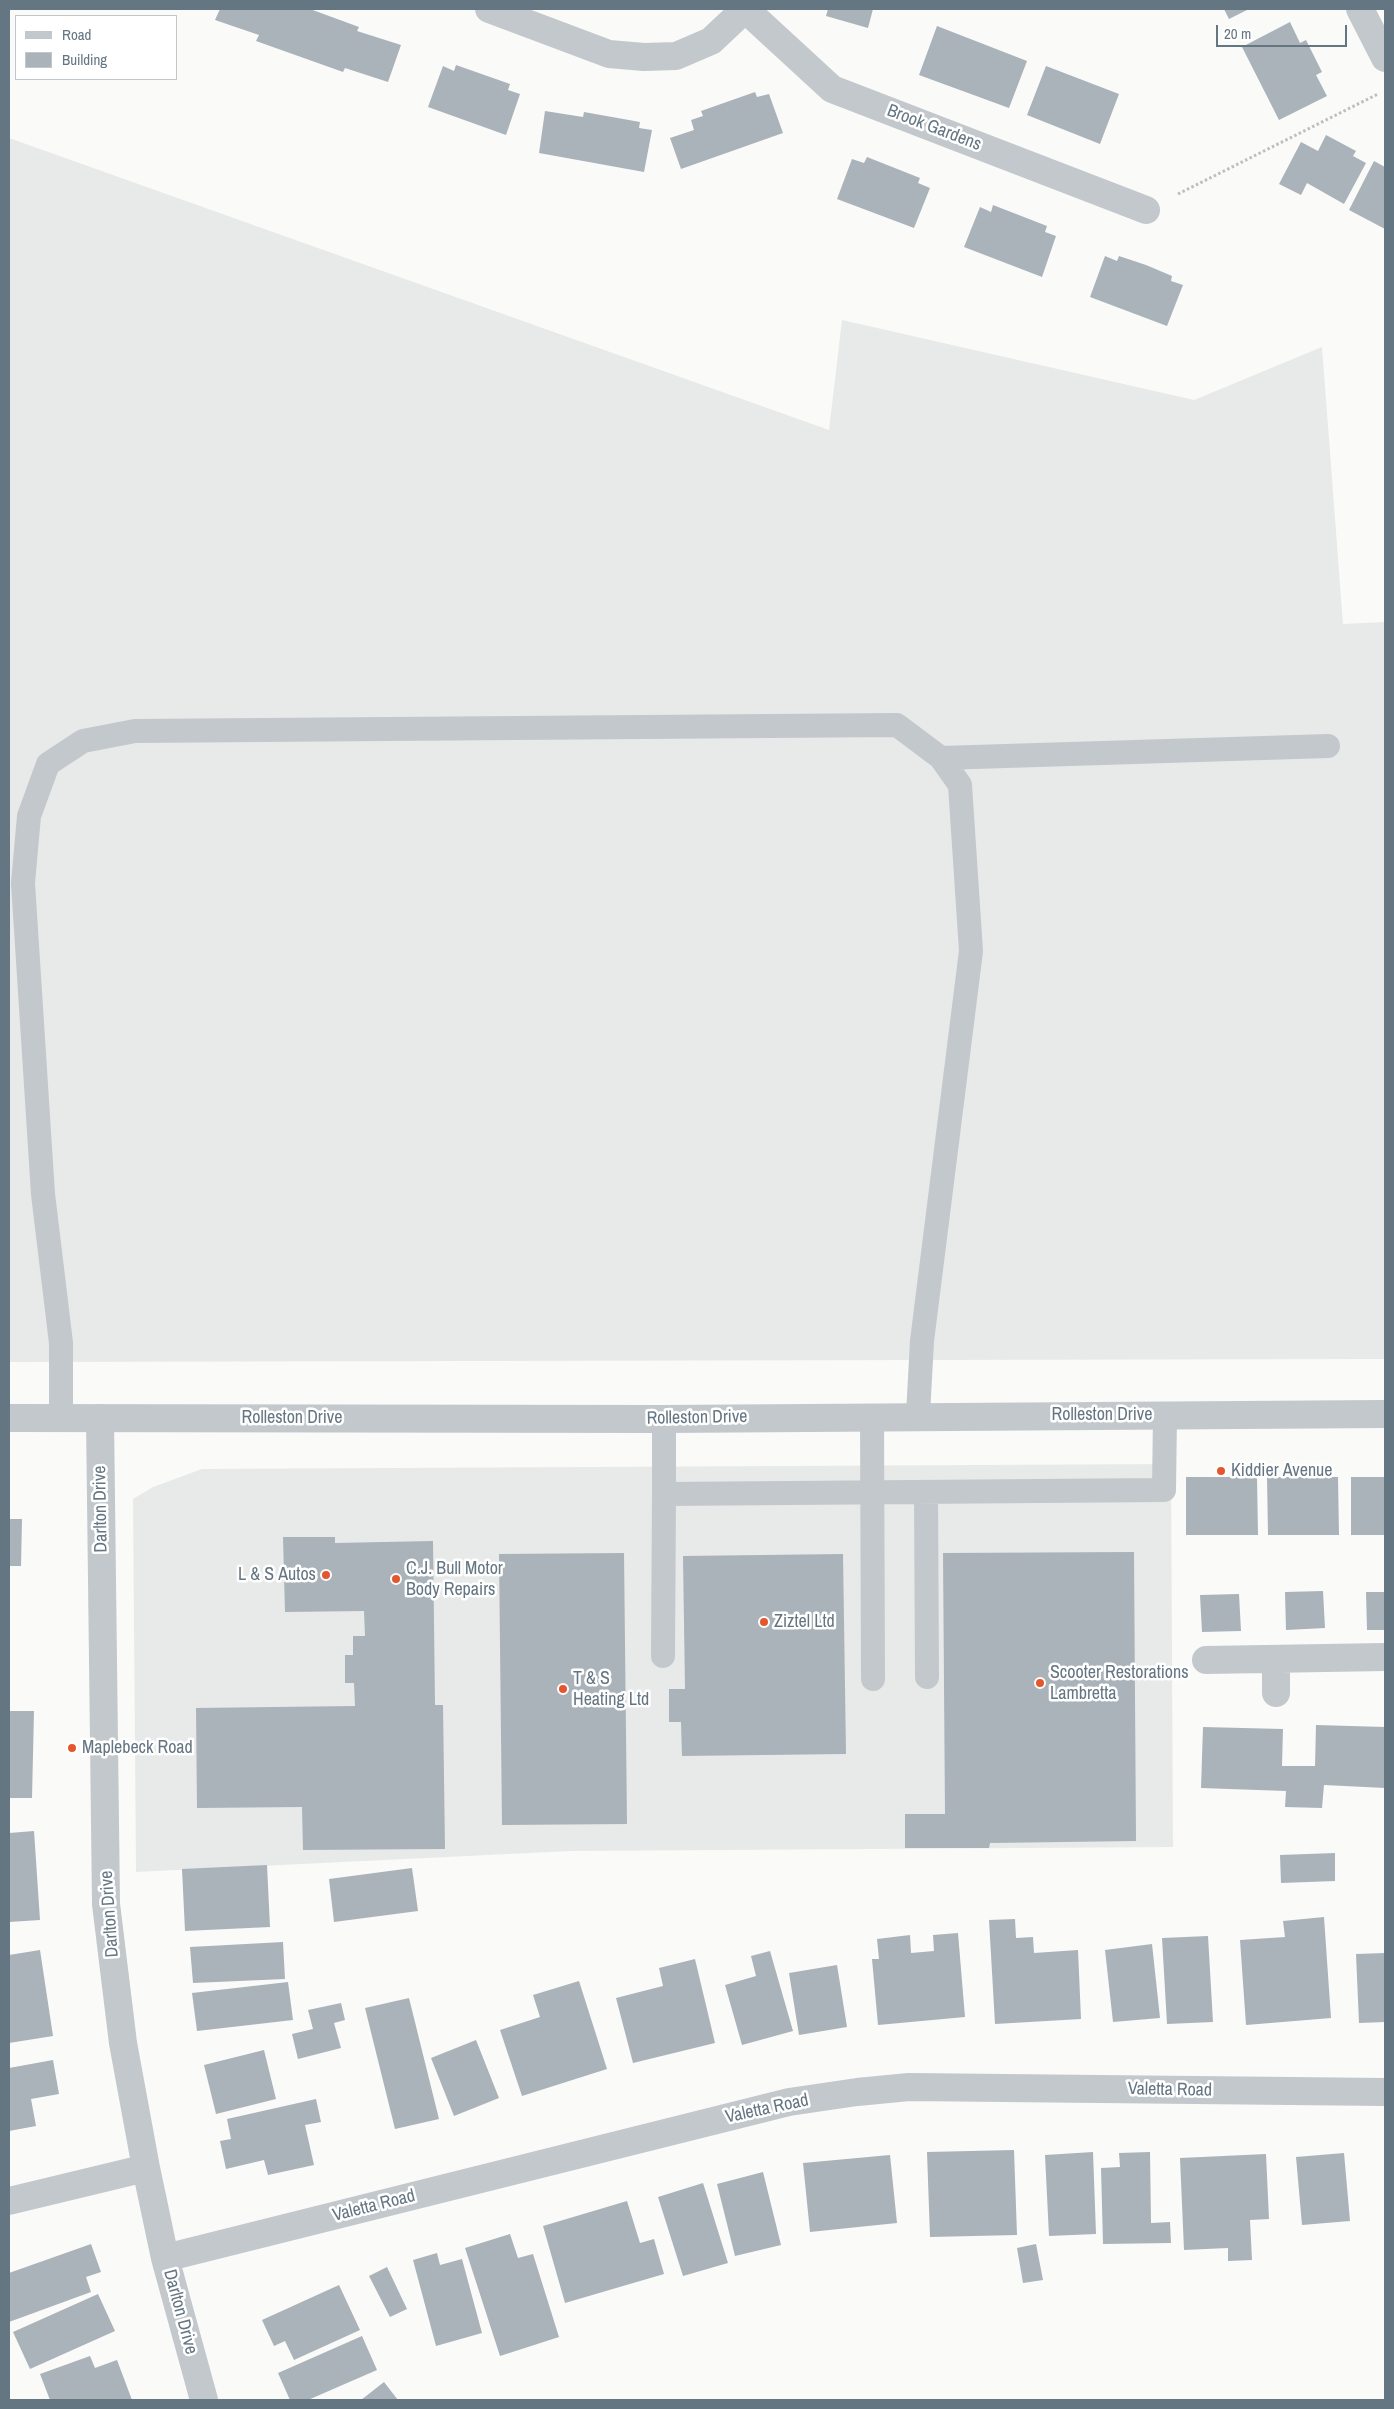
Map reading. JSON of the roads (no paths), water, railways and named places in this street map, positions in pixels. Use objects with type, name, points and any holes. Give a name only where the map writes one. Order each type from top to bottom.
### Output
[{"type":"street","points":[[488,9],[610,54],[644,57],[676,56],[711,41],[745,9]]},
{"type":"street","name":"Brook Gardens","points":[[745,9],[832,88],[1146,210]]},
{"type":"street","points":[[1360,9],[1385,58]]},
{"type":"street","name":"Rolleston Drive","points":[[9,1418],[664,1418],[1385,1414]]},
{"type":"street","name":"Darlton Drive","points":[[100,1418],[106,1904],[123,2043],[146,2168],[165,2258],[204,2400]]},
{"type":"street","points":[[1206,1660],[1385,1657]]},
{"type":"street","points":[[1276,1659],[1276,1693]]},
{"type":"street","name":"Valetta Road","points":[[165,2258],[789,2102],[857,2092],[909,2087],[1385,2092]]},
{"type":"street","points":[[9,2201],[146,2168]]},
{"type":"lane","points":[[62,1418],[61,1343],[43,1194],[23,883],[29,816],[48,764],[83,741],[135,731],[897,725],[941,758],[960,785],[971,951],[922,1341],[918,1416]]},
{"type":"lane","points":[[941,758],[1328,746]]},
{"type":"lane","points":[[664,1494],[1164,1490],[1165,1414]]},
{"type":"lane","points":[[872,1416],[872,1679]]},
{"type":"lane","points":[[663,1656],[664,1418]]},
{"type":"lane","points":[[926,1492],[927,1677]]},
{"type":"place","name":"Kiddier Avenue","points":[[1221,1471]]},
{"type":"place","name":"L & S Autos","points":[[326,1575]]},
{"type":"place","name":"C.J. Bull Motor Body Repairs","points":[[396,1579]]},
{"type":"place","name":"Ziztel Ltd","points":[[764,1622]]},
{"type":"place","name":"Scooter Restorations Lambretta","points":[[1040,1683]]},
{"type":"place","name":"T & S Heating Ltd","points":[[563,1689]]},
{"type":"place","name":"Maplebeck Road","points":[[72,1748]]}]
